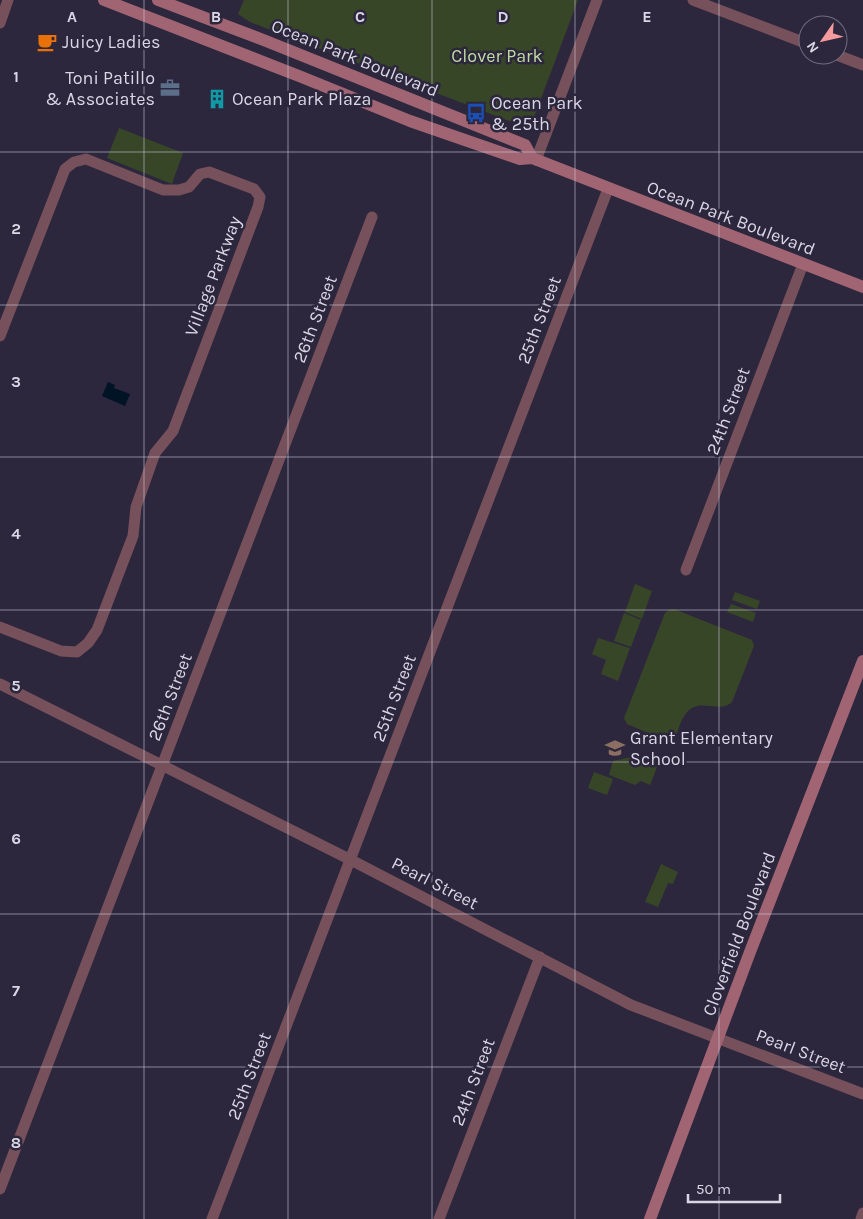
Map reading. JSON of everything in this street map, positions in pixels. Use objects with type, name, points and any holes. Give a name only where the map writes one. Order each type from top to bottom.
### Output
[{"type":"street","points":[[0,23],[8,0]]},
{"type":"street","name":"Ocean Park Boulevard","points":[[104,0],[410,121],[520,159],[534,159],[863,287]]},
{"type":"street","name":"Ocean Park Boulevard","points":[[158,0],[266,41],[525,145],[534,159]]},
{"type":"street","points":[[534,159],[597,0]]},
{"type":"street","points":[[693,0],[798,40]]},
{"type":"street","points":[[848,59],[863,65]]},
{"type":"street","name":"Village Parkway","points":[[0,336],[65,169],[74,162],[86,159],[163,190],[179,190],[189,186],[200,174],[209,172],[254,189],[260,197],[258,207],[173,431],[155,452],[136,507],[133,536],[97,630],[88,643],[77,652],[61,651],[0,627]]},
{"type":"street","name":"25th Street","points":[[212,1219],[608,189]]},
{"type":"street","name":"26th Street","points":[[0,1189],[372,218]]},
{"type":"street","name":"24th Street","points":[[686,570],[803,264]]},
{"type":"street","name":"Cloverfield Boulevard","points":[[650,1219],[863,661]]},
{"type":"street","name":"Pearl Street","points":[[0,684],[351,860],[631,1005],[863,1094]]},
{"type":"street","name":"24th Street","points":[[439,1219],[540,957]]},
{"type":"street","points":[[860,1219],[863,1213]]},
{"type":"green space","name":"Clover Park","points":[[244,0],[578,0],[533,120],[527,125],[520,125],[250,22],[238,14]]},
{"type":"green space","points":[[119,128],[183,153],[172,184],[107,158]]},
{"type":"green space","points":[[635,584],[652,591],[642,619],[625,612]]},
{"type":"green space","points":[[735,592],[760,601],[757,609],[732,600]]},
{"type":"green space","points":[[731,604],[756,613],[753,622],[727,612]]},
{"type":"green space","points":[[674,609],[752,640],[754,646],[732,702],[721,707],[696,706],[690,709],[683,717],[675,737],[667,741],[627,724],[624,718],[665,613]]},
{"type":"green space","points":[[624,613],[641,620],[631,647],[614,641]]},
{"type":"green space","points":[[598,638],[630,648],[618,681],[601,674],[606,660],[592,654]]},
{"type":"green space","points":[[641,755],[659,762],[650,785],[641,781],[635,785],[609,775],[613,761]]},
{"type":"green space","points":[[594,772],[613,779],[607,795],[588,788]]},
{"type":"green space","points":[[661,864],[678,872],[673,884],[668,883],[658,907],[645,902]]},
{"type":"water","points":[[108,382],[115,385],[114,388],[130,394],[125,406],[102,396]]},
{"type":"place","name":"Juicy Ladies","points":[[47,42]]},
{"type":"place","name":"Toni Patillo & Associates","points":[[170,88]]},
{"type":"place","name":"Ocean Park Plaza","points":[[217,99]]},
{"type":"place","name":"Ocean Park & 25th","points":[[476,113]]},
{"type":"place","name":"Grant Elementary School","points":[[615,748]]}]
